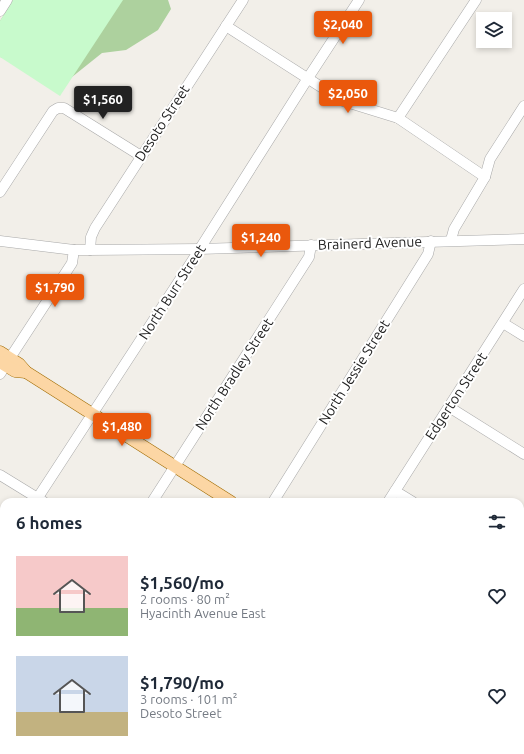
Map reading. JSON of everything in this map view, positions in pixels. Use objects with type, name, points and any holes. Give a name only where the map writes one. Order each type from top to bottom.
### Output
[{"type":"main road","points":[[3,362],[15,371],[26,372],[225,498]]},
{"type":"street","points":[[0,11],[7,0]]},
{"type":"street","name":"Desoto Street","points":[[90,250],[91,237],[95,228],[243,0]]},
{"type":"street","name":"North Burr Street","points":[[41,498],[92,414],[200,249],[308,78],[360,0]]},
{"type":"street","points":[[398,118],[476,0]]},
{"type":"street","points":[[226,26],[343,101],[398,118],[485,176]]},
{"type":"street","points":[[451,240],[454,229],[485,176],[490,159],[524,106]]},
{"type":"street","points":[[0,192],[53,111],[58,108],[64,108],[141,156]]},
{"type":"street","name":"Brainerd Avenue","points":[[0,241],[74,250],[90,250],[200,249],[451,240],[524,239]]},
{"type":"street","name":"North Jessie Street","points":[[275,498],[428,254],[431,241]]},
{"type":"street","name":"North Bradley Street","points":[[155,498],[309,257],[311,245]]},
{"type":"street","points":[[3,362],[72,262],[74,250]]},
{"type":"street","name":"Edgerton Street","points":[[391,498],[524,289]]},
{"type":"street","points":[[503,323],[524,336]]},
{"type":"street","points":[[449,407],[524,454]]},
{"type":"street","points":[[0,475],[34,498]]},
{"type":"street","points":[[395,491],[406,498]]},
{"type":"green space","points":[[13,0],[168,0],[171,9],[158,30],[126,50],[102,53],[72,77],[0,57],[0,21]]},
{"type":"green space","points":[[13,0],[123,0],[60,96],[0,57],[0,21]]}]
